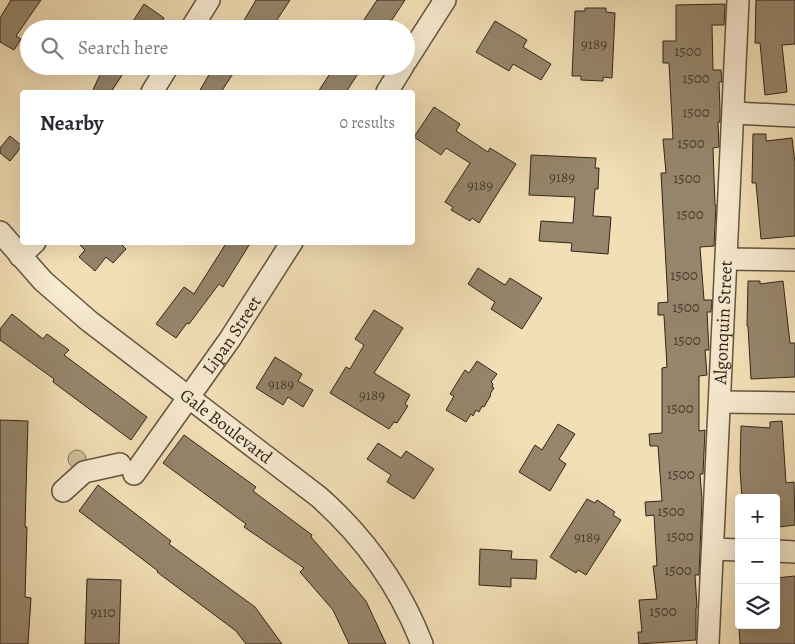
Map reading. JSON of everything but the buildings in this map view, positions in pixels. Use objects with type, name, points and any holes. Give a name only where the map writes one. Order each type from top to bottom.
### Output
[{"type":"street","points":[[197,20],[209,0]]},
{"type":"street","points":[[415,47],[445,0]]},
{"type":"street","name":"Algonquin Street","points":[[708,644],[738,0]]},
{"type":"street","points":[[153,90],[162,75]]},
{"type":"street","points":[[388,90],[397,75]]},
{"type":"street","points":[[734,114],[795,116]]},
{"type":"street","name":"Gale Boulevard","points":[[0,232],[20,244]]},
{"type":"street","name":"Lipan Street","points":[[63,491],[84,472],[127,469],[189,398],[230,339],[290,245]]},
{"type":"street","name":"Gale Boulevard","points":[[28,249],[43,281],[89,321],[319,497],[337,513],[358,535],[381,566],[399,595],[422,644]]},
{"type":"street","points":[[727,259],[795,260]]},
{"type":"street","points":[[720,402],[795,403]]},
{"type":"street","points":[[713,549],[735,550]]},
{"type":"street","points":[[780,551],[795,552]]},
{"type":"shaded area","points":[[77,450],[83,453],[86,459],[83,465],[77,468],[71,465],[68,459],[71,453]]}]
